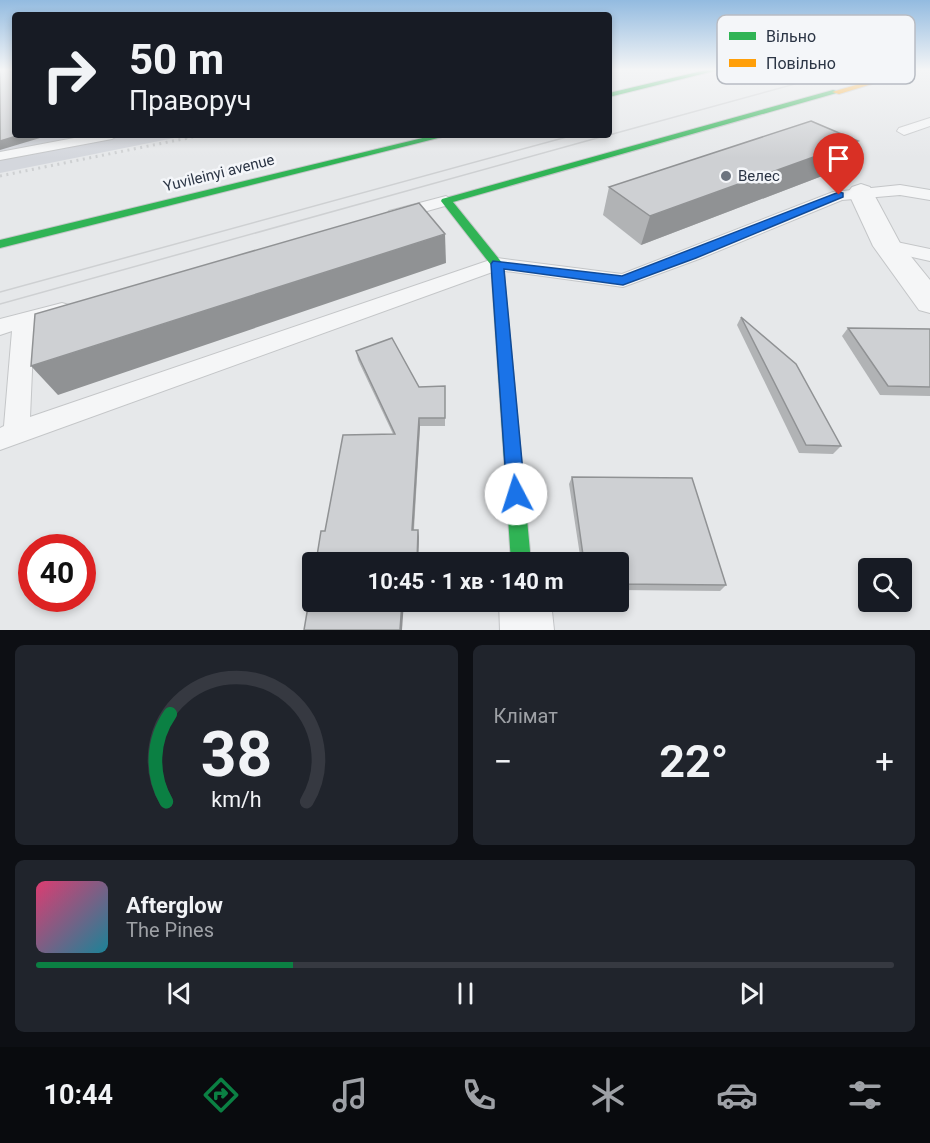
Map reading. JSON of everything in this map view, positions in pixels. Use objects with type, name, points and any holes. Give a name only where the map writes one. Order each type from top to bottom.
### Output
[{"type":"street","points":[[521,552],[497,264],[446,201],[810,99]]},
{"type":"street","name":"Yuvileinyi avenue","points":[[0,244],[434,138]]},
{"type":"street","points":[[861,192],[887,246],[930,302]]},
{"type":"street","points":[[526,612],[527,630]]},
{"type":"lane","points":[[904,130],[930,122]]},
{"type":"lane","points":[[0,156],[83,138]]},
{"type":"lane","points":[[24,320],[8,436],[497,264],[623,281],[839,195],[900,190],[930,195]]},
{"type":"lane","points":[[378,220],[446,201]]},
{"type":"lane","points":[[887,246],[930,255]]},
{"type":"lane","points":[[0,327],[81,304]]},
{"type":"shaded area","points":[[0,99],[12,99],[12,138],[174,138],[0,173]]},
{"type":"building","points":[[0,99],[12,99],[12,137],[0,141]]},
{"type":"building","points":[[811,121],[858,141],[650,216],[609,187]]},
{"type":"building","points":[[419,203],[445,234],[31,366],[35,314]]},
{"type":"building","points":[[741,317],[796,364],[841,446],[806,445]]},
{"type":"building","points":[[848,328],[930,329],[930,387],[888,386]]},
{"type":"building","points":[[392,338],[419,387],[445,386],[445,418],[419,418],[412,530],[418,530],[417,552],[318,552],[321,531],[325,531],[343,435],[395,434],[356,351]]},
{"type":"building","points":[[572,477],[692,478],[726,585],[629,584],[629,552],[583,552]]},
{"type":"building","points":[[307,612],[401,612],[400,630],[304,630]]},
{"type":"tram line","points":[[612,134],[739,99]]},
{"type":"tram line","points":[[0,292],[563,138]]},
{"type":"tram line","points":[[0,304],[597,138]]},
{"type":"railway","points":[[0,176],[188,138]]},
{"type":"traffic: fast","points":[[520,552],[497,264],[446,201],[810,99]]},
{"type":"traffic: fast","points":[[0,244],[434,138]]},
{"type":"place","name":"Велес","points":[[726,176]]},
{"type":"route","points":[[516,494],[497,264],[623,281],[839,195]]}]
